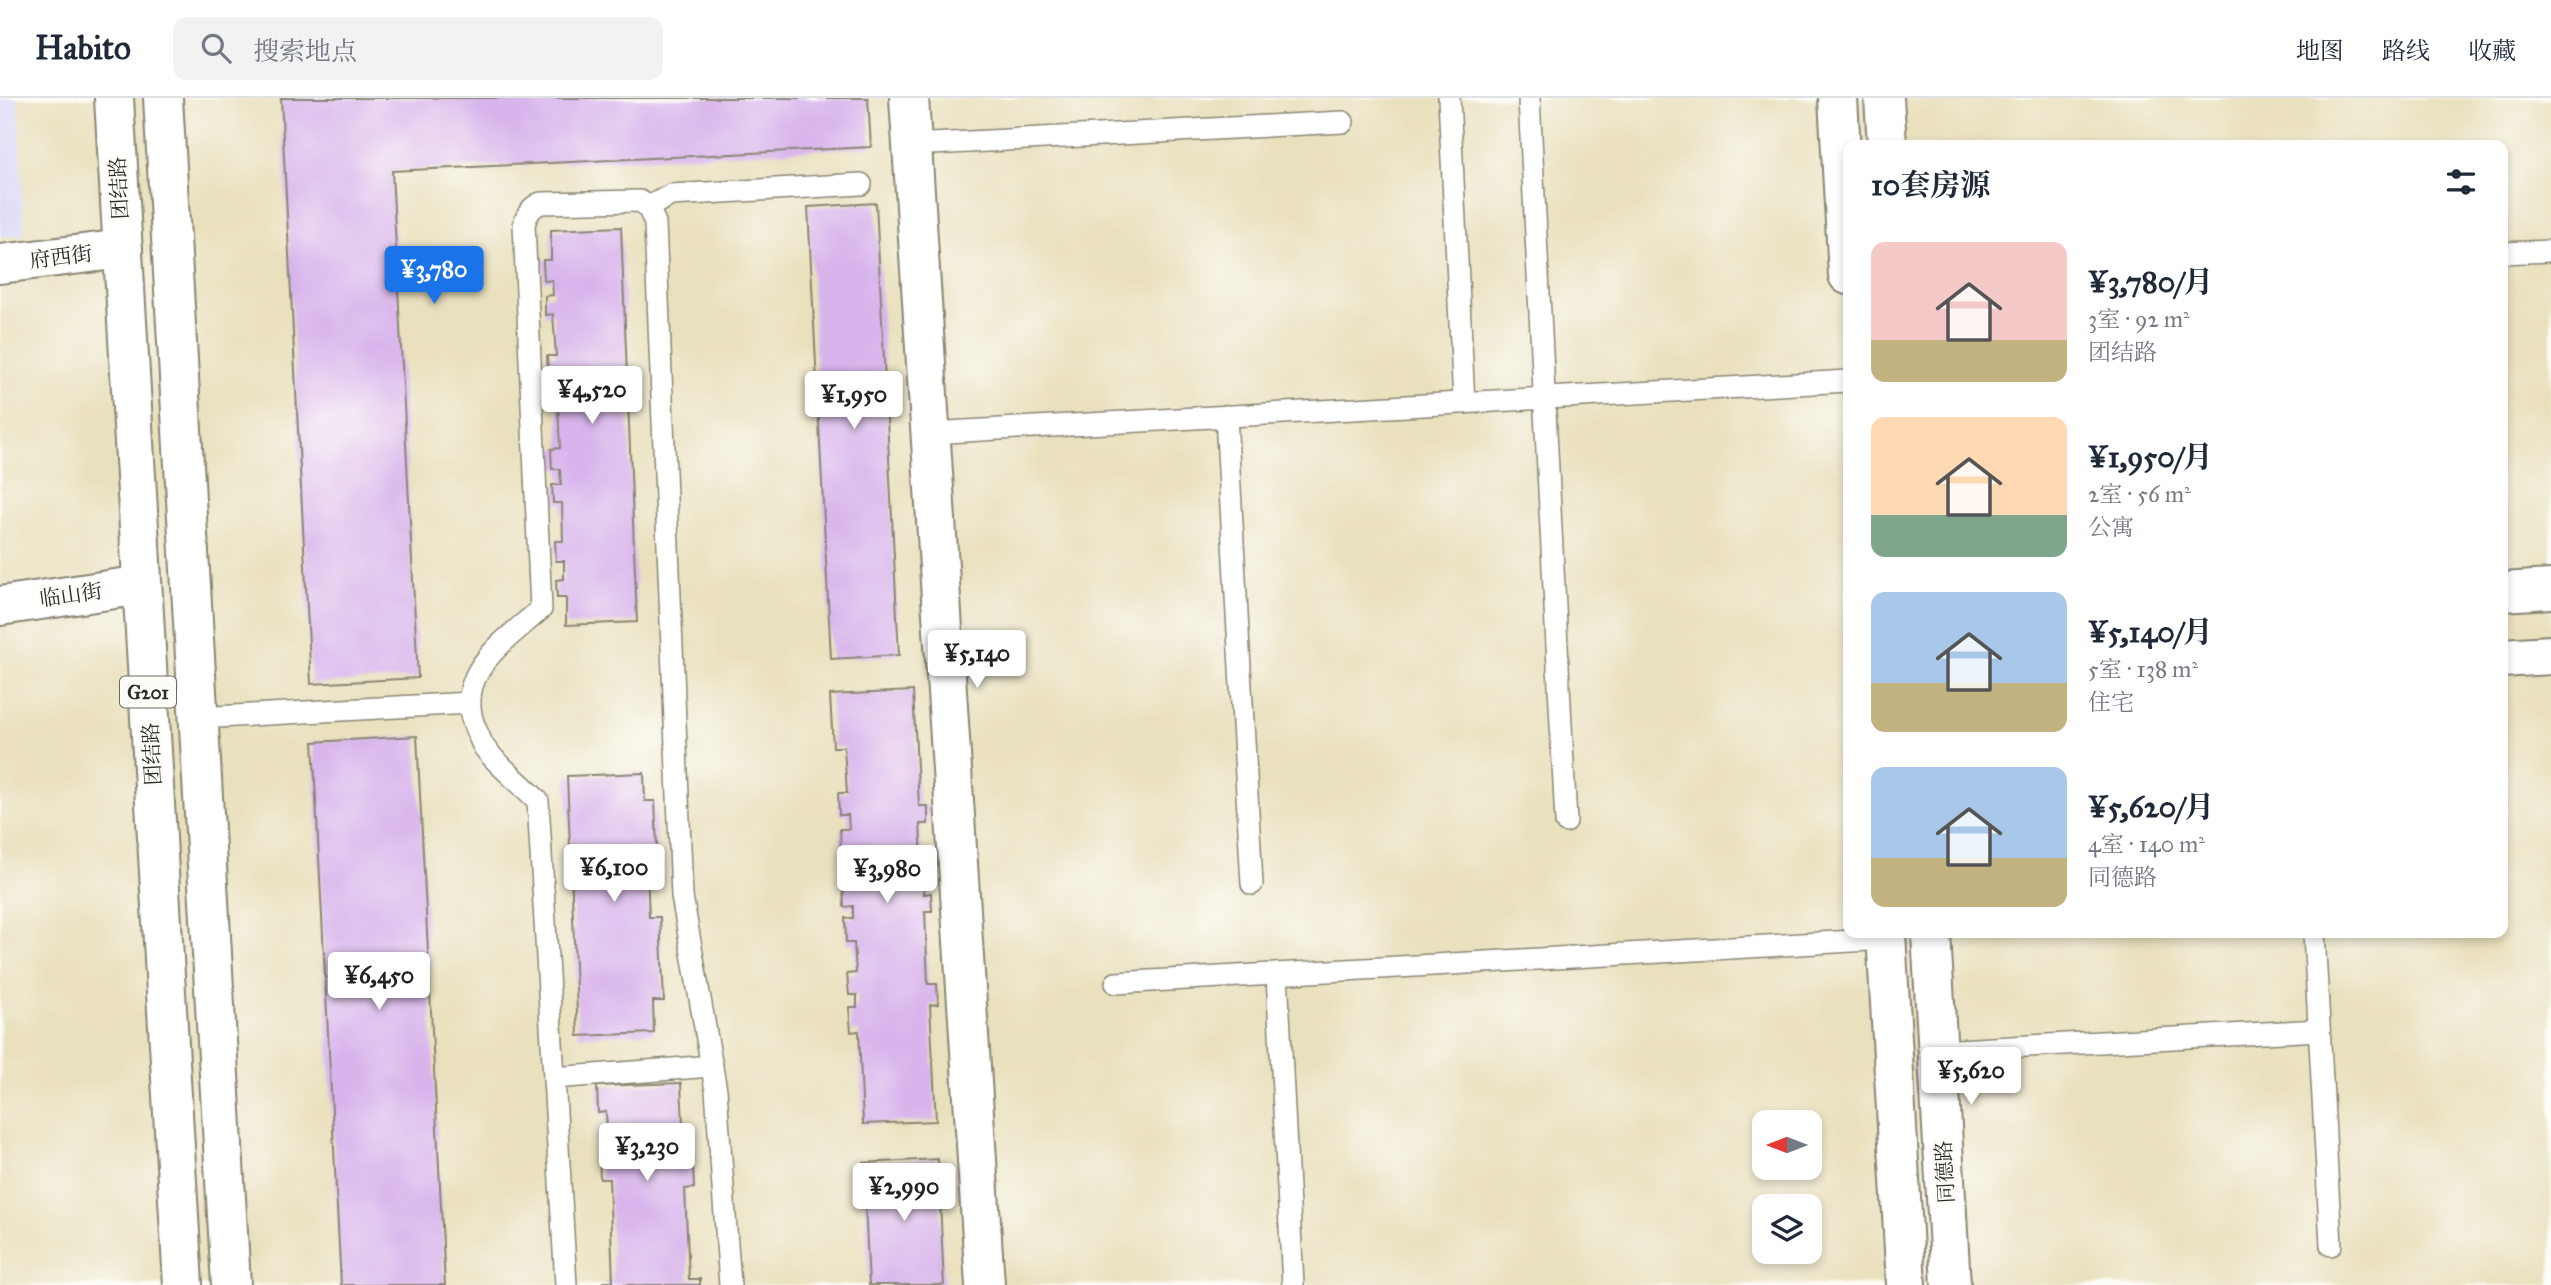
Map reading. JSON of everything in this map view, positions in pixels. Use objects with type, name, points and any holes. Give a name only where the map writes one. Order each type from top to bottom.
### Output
[{"type":"main road","name":"团结路","points":[[114,98],[183,1285]]},
{"type":"main road","name":"G201","points":[[163,98],[231,1285]]},
{"type":"main road","points":[[909,98],[985,1285]]},
{"type":"main road","points":[[1838,98],[1843,186]]},
{"type":"main road","points":[[1884,98],[1887,140]]},
{"type":"main road","name":"府西街","points":[[0,264],[123,249]]},
{"type":"main road","name":"临山街","points":[[0,606],[142,585]]},
{"type":"main road","points":[[2508,592],[2551,589]]},
{"type":"main road","points":[[2508,658],[2551,655]]},
{"type":"main road","points":[[1886,938],[1906,1285]]},
{"type":"main road","name":"同德路","points":[[1931,938],[1951,1285]]},
{"type":"lane","points":[[1449,98],[1464,403]]},
{"type":"lane","points":[[1530,98],[1566,821]]},
{"type":"lane","points":[[912,145],[1343,122]]},
{"type":"lane","points":[[648,207],[671,195],[861,184]]},
{"type":"lane","points":[[566,1285],[538,801],[485,750],[469,716],[470,691],[476,673],[487,658],[541,609],[524,224],[526,217],[541,203],[640,201],[648,207],[655,223],[682,896],[716,1090],[730,1285]]},
{"type":"lane","points":[[2508,253],[2551,251]]},
{"type":"lane","points":[[930,433],[1843,381]]},
{"type":"lane","points":[[1226,416],[1252,884]]},
{"type":"lane","points":[[198,718],[470,703]]},
{"type":"lane","points":[[1116,982],[1854,938]]},
{"type":"lane","points":[[2314,938],[2331,1245]]},
{"type":"lane","points":[[1277,974],[1293,1285]]},
{"type":"lane","points":[[1938,1051],[2319,1030]]},
{"type":"lane","points":[[554,1078],[712,1066]]},
{"type":"shaded area","points":[[0,98],[18,98],[24,234],[0,237]]},
{"type":"building","points":[[281,98],[868,98],[871,147],[392,171],[418,678],[311,684]]},
{"type":"building","points":[[876,203],[899,655],[831,659],[808,207]]},
{"type":"building","points":[[621,227],[637,622],[566,625],[566,598],[557,598],[556,580],[564,579],[564,561],[556,561],[555,541],[563,541],[562,503],[553,503],[552,485],[561,485],[560,469],[552,469],[551,449],[560,448],[558,405],[549,405],[548,387],[557,386],[556,372],[548,372],[547,356],[556,356],[553,314],[545,315],[545,296],[553,295],[552,280],[544,281],[543,260],[551,260],[551,230]]},
{"type":"building","points":[[913,691],[919,806],[928,806],[928,824],[920,824],[924,894],[931,893],[932,911],[925,911],[928,984],[937,984],[938,1004],[930,1005],[936,1121],[863,1124],[859,1031],[851,1032],[849,1007],[857,1007],[857,995],[849,995],[847,974],[856,973],[854,943],[846,943],[845,918],[853,918],[853,906],[844,907],[843,882],[851,882],[849,849],[841,850],[840,829],[849,829],[848,815],[839,815],[838,793],[847,793],[844,747],[833,747],[830,695]]},
{"type":"building","points":[[417,736],[445,1285],[341,1285],[313,742]]},
{"type":"building","points":[[644,773],[645,801],[655,801],[658,871],[647,871],[649,917],[660,917],[664,1001],[653,1001],[654,1033],[578,1036],[567,776]]},
{"type":"building","points":[[681,1083],[684,1145],[692,1144],[694,1188],[685,1189],[689,1279],[700,1279],[700,1285],[604,1285],[604,1282],[613,1282],[609,1179],[600,1179],[599,1150],[608,1150],[606,1112],[598,1113],[597,1086]]},
{"type":"building","points":[[938,1159],[944,1285],[869,1285],[863,1163]]}]
